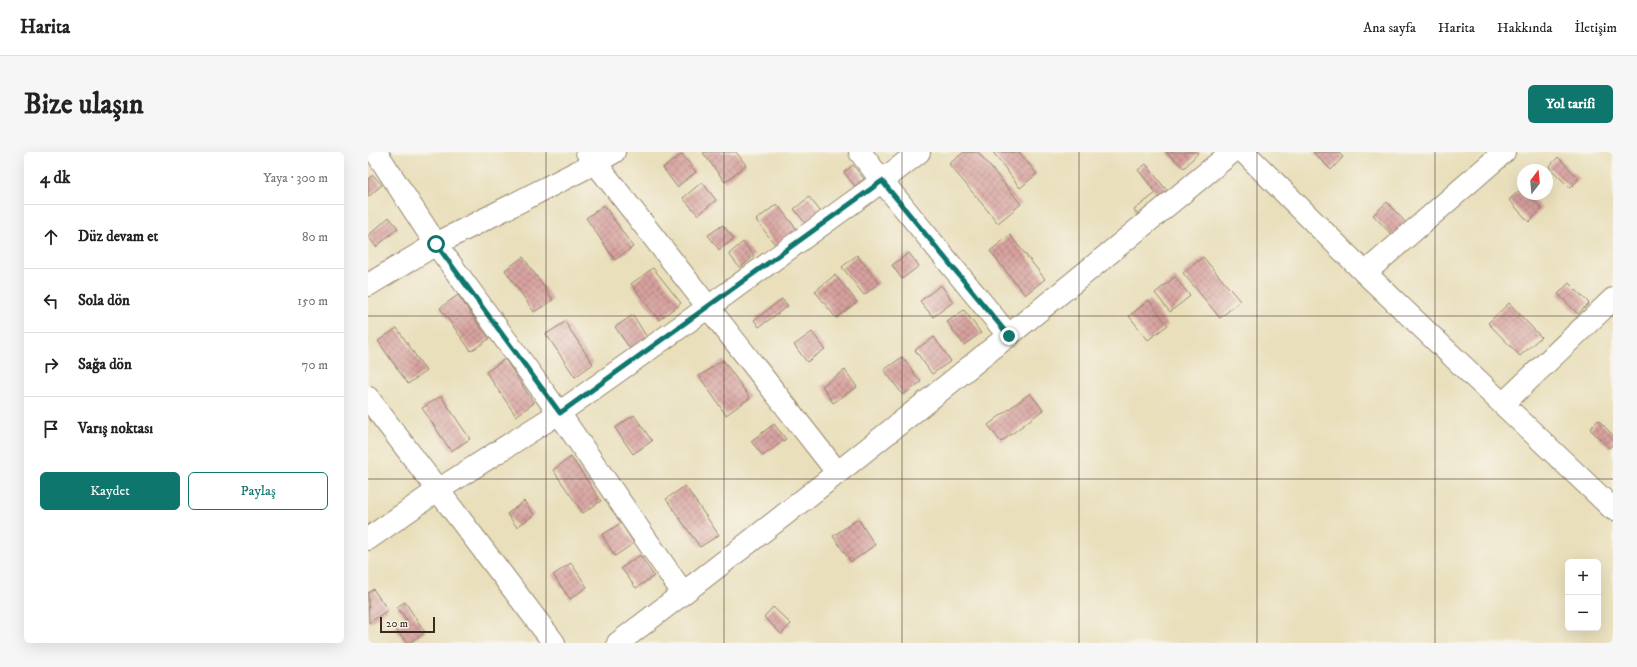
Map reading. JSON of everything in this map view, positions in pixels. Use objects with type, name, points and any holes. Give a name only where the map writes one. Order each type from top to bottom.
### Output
[{"type":"street","points":[[376,152],[436,244],[560,413],[684,593]]},
{"type":"street","points":[[368,285],[436,244],[591,158],[614,152]]},
{"type":"street","points":[[860,152],[1009,336]]},
{"type":"street","points":[[368,539],[438,490],[560,413],[882,181],[919,152]]},
{"type":"street","points":[[618,643],[684,593],[1009,336],[1232,152]]},
{"type":"street","points":[[1244,152],[1365,273],[1504,403],[1613,509]]},
{"type":"street","points":[[1365,273],[1504,152]]},
{"type":"street","points":[[591,158],[837,472]]},
{"type":"street","points":[[1504,403],[1613,299]]},
{"type":"street","points":[[368,398],[554,643]]},
{"type":"building","points":[[736,152],[746,165],[725,182],[703,153]]},
{"type":"building","points":[[964,152],[978,152],[1021,204],[998,223],[949,164]]},
{"type":"building","points":[[993,152],[1019,152],[1037,174],[1020,188]]},
{"type":"building","points":[[1166,152],[1199,152],[1184,168]]},
{"type":"building","points":[[1313,152],[1338,152],[1343,157],[1331,170]]},
{"type":"building","points":[[682,154],[696,172],[677,187],[663,168]]},
{"type":"building","points":[[1558,157],[1579,179],[1570,188],[1553,171],[1553,164],[1552,164]]},
{"type":"building","points":[[1146,164],[1168,192],[1138,215],[1134,210],[1156,193],[1138,170]]},
{"type":"building","points":[[853,165],[864,179],[855,186],[844,172]]},
{"type":"building","points":[[373,175],[382,185],[368,197],[368,179]]},
{"type":"building","points":[[702,182],[716,200],[698,215],[683,198]]},
{"type":"building","points":[[1517,193],[1517,200],[1534,200],[1542,209],[1529,222],[1509,200]]},
{"type":"building","points":[[809,197],[821,212],[806,224],[794,209]]},
{"type":"building","points":[[1387,202],[1406,223],[1393,236],[1373,215]]},
{"type":"building","points":[[777,204],[798,231],[777,247],[756,220]]},
{"type":"building","points":[[604,205],[633,247],[615,260],[586,218]]},
{"type":"building","points":[[389,217],[398,228],[376,247],[368,236]]},
{"type":"building","points":[[723,225],[734,239],[719,250],[708,235]]},
{"type":"building","points":[[1010,235],[1045,279],[1025,295],[990,251]]},
{"type":"building","points":[[743,242],[754,256],[740,268],[729,254]]},
{"type":"building","points":[[909,253],[919,266],[902,279],[892,265]]},
{"type":"building","points":[[857,255],[879,283],[864,295],[842,267]]},
{"type":"building","points":[[523,257],[553,300],[534,312],[505,270]]},
{"type":"building","points":[[1203,257],[1240,301],[1220,318],[1183,273]]},
{"type":"building","points":[[653,268],[681,303],[659,320],[631,284]]},
{"type":"building","points":[[835,275],[857,302],[836,318],[815,291]]},
{"type":"building","points":[[1175,277],[1190,296],[1170,312],[1155,293]]},
{"type":"building","points":[[1569,283],[1589,303],[1578,314],[1558,294]]},
{"type":"building","points":[[941,285],[953,302],[933,317],[920,301]]},
{"type":"building","points":[[458,295],[489,339],[471,351],[440,308]]},
{"type":"building","points":[[782,299],[788,306],[759,327],[754,320]]},
{"type":"building","points":[[1149,300],[1168,325],[1148,340],[1129,316]]},
{"type":"building","points":[[1509,303],[1541,337],[1520,356],[1488,323]]},
{"type":"building","points":[[964,310],[981,333],[964,345],[947,322]]},
{"type":"building","points":[[633,315],[648,339],[631,350],[615,327]]},
{"type":"building","points":[[565,322],[593,364],[575,377],[546,334]]},
{"type":"building","points":[[397,328],[426,371],[408,384],[378,341]]},
{"type":"building","points":[[812,332],[825,349],[807,362],[794,345]]},
{"type":"building","points":[[934,337],[951,361],[932,374],[915,350]]},
{"type":"building","points":[[902,357],[921,382],[903,395],[884,370]]},
{"type":"building","points":[[505,359],[534,403],[516,416],[486,372]]},
{"type":"building","points":[[723,360],[750,398],[726,415],[699,376]]},
{"type":"building","points":[[845,370],[857,387],[833,403],[822,386]]},
{"type":"building","points":[[1030,393],[1043,410],[1001,442],[988,425]]},
{"type":"building","points":[[441,396],[470,439],[451,451],[422,408]]},
{"type":"building","points":[[634,415],[652,441],[633,454],[615,428]]},
{"type":"building","points":[[1598,420],[1613,435],[1613,444],[1609,448],[1590,429]]},
{"type":"building","points":[[774,424],[786,439],[763,456],[751,441]]},
{"type":"building","points":[[571,457],[601,501],[583,513],[553,470]]},
{"type":"building","points":[[685,486],[719,535],[700,547],[666,499]]},
{"type":"building","points":[[524,501],[534,515],[517,527],[507,514]]},
{"type":"building","points":[[858,519],[875,545],[851,562],[833,536]]},
{"type":"building","points":[[621,523],[634,543],[615,556],[602,535]]},
{"type":"building","points":[[640,555],[654,576],[636,588],[621,568]]},
{"type":"building","points":[[571,563],[587,587],[570,599],[553,575]]},
{"type":"building","points":[[373,589],[388,610],[369,623],[368,593]]},
{"type":"building","points":[[405,602],[425,632],[409,643],[406,643],[395,628],[407,620],[397,607]]},
{"type":"building","points":[[773,607],[791,624],[781,634],[764,617]]},
{"type":"route","points":[[436,244],[560,413],[882,181],[1009,336]]}]
